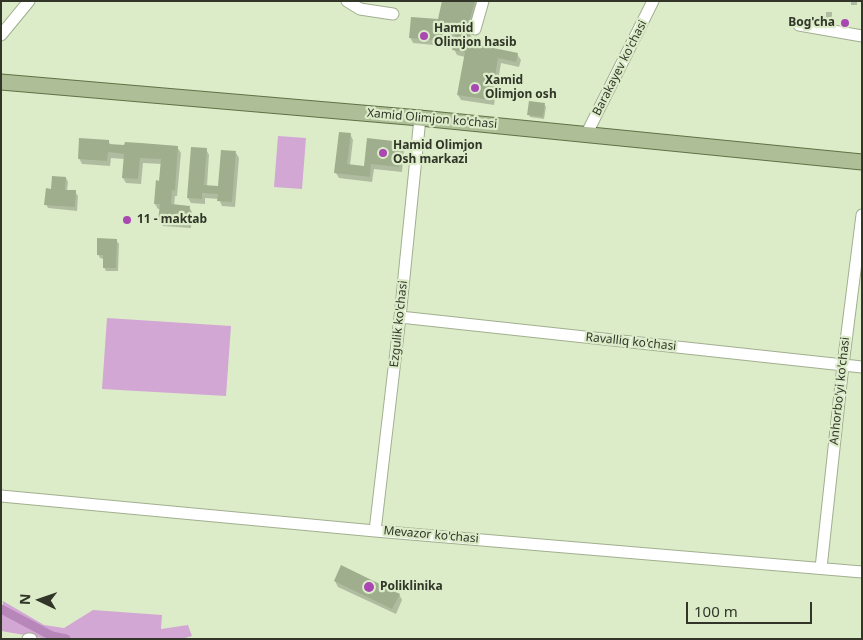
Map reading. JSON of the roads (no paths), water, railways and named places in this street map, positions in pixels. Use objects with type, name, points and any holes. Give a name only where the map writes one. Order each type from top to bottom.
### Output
[{"type":"main road","name":"Xamid Olimjon ko'chasi","points":[[1,82],[420,118],[862,162]]},
{"type":"street","points":[[1,35],[29,1]]},
{"type":"street","points":[[347,1],[360,9],[394,14]]},
{"type":"street","points":[[475,29],[483,1]]},
{"type":"street","name":"Barakayev ko'chasi","points":[[586,134],[653,1]]},
{"type":"street","points":[[799,25],[862,36]]},
{"type":"street","name":"Ezgulik ko'chasi","points":[[375,531],[400,317],[420,118]]},
{"type":"street","name":"Anhorbo'yi ko'chasi","points":[[821,568],[843,365],[862,215]]},
{"type":"street","name":"Ravalliq ko'chasi","points":[[400,317],[862,367]]},
{"type":"street","name":"Mevazor ko'chasi","points":[[1,496],[375,531],[862,572]]},
{"type":"waterway","points":[[1,609],[52,636],[66,639]]},
{"type":"place","name":"Bog'cha","points":[[845,23]]},
{"type":"place","name":"Hamid Olimjon hasib","points":[[424,36]]},
{"type":"place","name":"Xamid Olimjon osh","points":[[475,88]]},
{"type":"place","name":"Hamid Olimjon Osh markazi","points":[[383,153]]},
{"type":"place","name":"11 - maktab","points":[[127,220]]},
{"type":"place","name":"Poliklinika","points":[[369,587]]}]
